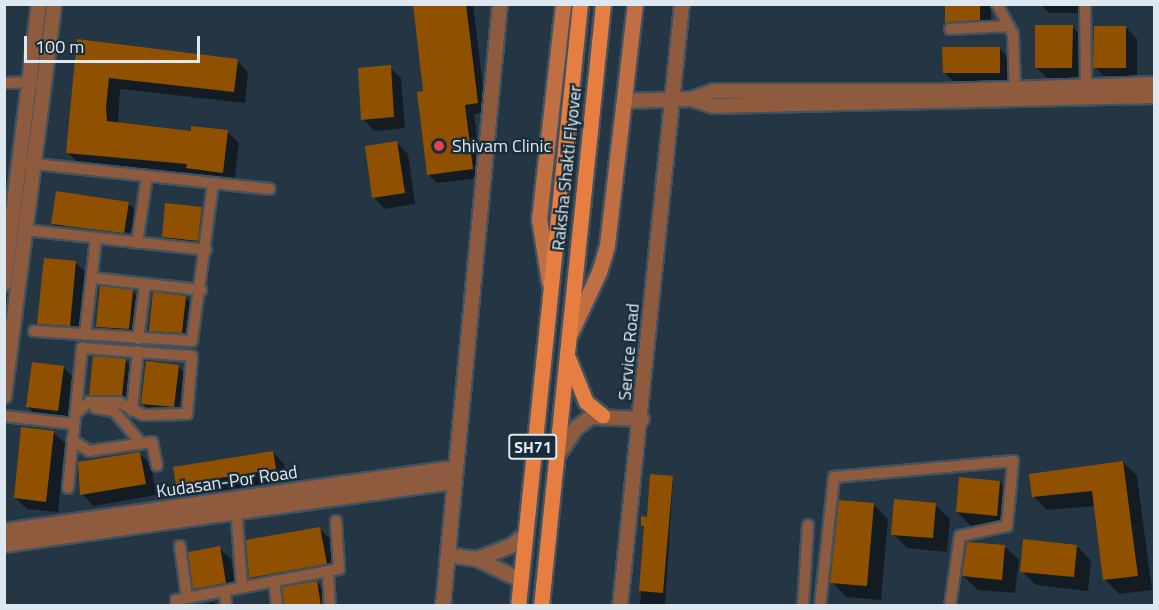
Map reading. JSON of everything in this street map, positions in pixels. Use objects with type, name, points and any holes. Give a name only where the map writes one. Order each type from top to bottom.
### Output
[{"type":"main road","points":[[550,288],[539,219],[563,4]]},
{"type":"main road","name":"Raksha Shakti Flyover","points":[[550,288],[580,4]]},
{"type":"main road","name":"Raksha Shakti Flyover","points":[[569,335],[603,4]]},
{"type":"main road","points":[[569,335],[599,272],[607,245],[635,4]]},
{"type":"main road","name":"SH71","points":[[518,606],[550,288]]},
{"type":"main road","name":"SH71","points":[[541,606],[569,335]]},
{"type":"main road","points":[[567,354],[586,402],[602,415]]},
{"type":"street","points":[[4,284],[39,4]]},
{"type":"street","points":[[4,396],[54,4]]},
{"type":"street","points":[[443,606],[500,4]]},
{"type":"street","name":"Service Road","points":[[620,606],[642,419],[682,4]]},
{"type":"street","points":[[997,4],[1016,45],[1015,89]]},
{"type":"street","points":[[1085,4],[1086,88]]},
{"type":"street","points":[[950,29],[1009,26]]},
{"type":"street","points":[[4,83],[45,82]]},
{"type":"street","points":[[624,101],[692,99],[714,91],[1086,88],[1155,84]]},
{"type":"street","points":[[692,99],[713,106],[1155,96]]},
{"type":"street","points":[[19,163],[270,189]]},
{"type":"street","points":[[137,243],[147,176]]},
{"type":"street","points":[[68,488],[82,348],[192,341],[201,290],[213,183]]},
{"type":"street","points":[[26,230],[206,250]]},
{"type":"street","points":[[85,335],[96,238]]},
{"type":"street","points":[[92,278],[201,290]]},
{"type":"street","points":[[132,411],[145,284]]},
{"type":"street","points":[[4,416],[75,418],[89,402],[119,402],[143,415],[187,414],[193,360],[188,353],[85,335],[34,331]]},
{"type":"street","points":[[86,407],[114,411],[140,442]]},
{"type":"street","points":[[556,458],[576,428],[602,415],[642,419]]},
{"type":"street","points":[[72,440],[89,450],[140,442],[154,444],[157,465]]},
{"type":"street","points":[[820,606],[834,477],[1013,461],[1007,526],[960,536],[950,606]]},
{"type":"street","name":"Kudasan-Por Road","points":[[4,531],[236,505],[454,475]]},
{"type":"street","points":[[236,505],[242,588]]},
{"type":"street","name":"Kudasan-Por Road","points":[[4,545],[236,505]]},
{"type":"street","points":[[176,606],[176,600],[339,569],[336,521]]},
{"type":"street","points":[[803,606],[808,525]]},
{"type":"street","points":[[477,559],[511,546],[524,536]]},
{"type":"street","points":[[180,546],[187,598]]},
{"type":"street","points":[[448,555],[477,559],[520,580]]},
{"type":"street","points":[[328,571],[330,606]]},
{"type":"street","points":[[274,582],[277,606]]},
{"type":"street","points":[[225,591],[226,606]]},
{"type":"building","points":[[413,4],[466,4],[478,103],[465,105],[473,169],[427,175],[417,92],[423,91]]},
{"type":"building","points":[[945,4],[980,4],[980,20],[945,23]]},
{"type":"building","points":[[1035,25],[1073,25],[1072,68],[1035,68]]},
{"type":"building","points":[[1094,26],[1126,26],[1126,68],[1093,68]]},
{"type":"building","points":[[77,39],[238,59],[234,92],[109,78],[107,121],[191,131],[191,126],[228,130],[223,173],[186,168],[187,164],[66,153]]},
{"type":"building","points":[[942,47],[1000,47],[1000,73],[943,73]]},
{"type":"building","points":[[391,65],[394,117],[361,120],[358,68]]},
{"type":"building","points":[[397,141],[405,193],[372,198],[365,146]]},
{"type":"building","points":[[56,191],[129,202],[124,233],[51,224]]},
{"type":"building","points":[[165,203],[202,207],[198,241],[162,237]]},
{"type":"building","points":[[44,258],[76,261],[70,326],[37,324]]},
{"type":"building","points":[[100,286],[133,290],[129,329],[96,327]]},
{"type":"building","points":[[153,292],[186,296],[182,333],[149,331]]},
{"type":"building","points":[[93,356],[126,359],[122,395],[89,395]]},
{"type":"building","points":[[146,361],[179,365],[174,407],[141,404]]},
{"type":"building","points":[[32,362],[64,366],[58,411],[26,407]]},
{"type":"building","points":[[21,427],[54,431],[46,502],[14,498]]},
{"type":"building","points":[[273,451],[276,469],[176,485],[173,467]]},
{"type":"building","points":[[140,452],[146,484],[80,495],[78,462]]},
{"type":"building","points":[[1123,461],[1138,576],[1103,580],[1092,491],[1032,497],[1029,474]]},
{"type":"building","points":[[650,474],[673,476],[663,593],[639,591],[644,526],[641,526],[641,516],[647,517]]},
{"type":"building","points":[[959,477],[1000,481],[997,516],[956,512]]},
{"type":"building","points":[[894,499],[936,503],[933,538],[891,535]]},
{"type":"building","points":[[839,500],[874,503],[867,586],[830,583]]},
{"type":"building","points":[[320,527],[327,564],[249,578],[246,540]]},
{"type":"building","points":[[1023,539],[1077,545],[1074,577],[1020,572]]},
{"type":"building","points":[[967,542],[1005,545],[1002,580],[962,576]]},
{"type":"building","points":[[220,546],[226,583],[193,589],[188,552]]},
{"type":"building","points":[[317,581],[321,606],[284,606],[282,587]]},
{"type":"place","name":"Shivam Clinic","points":[[439,146]]}]
